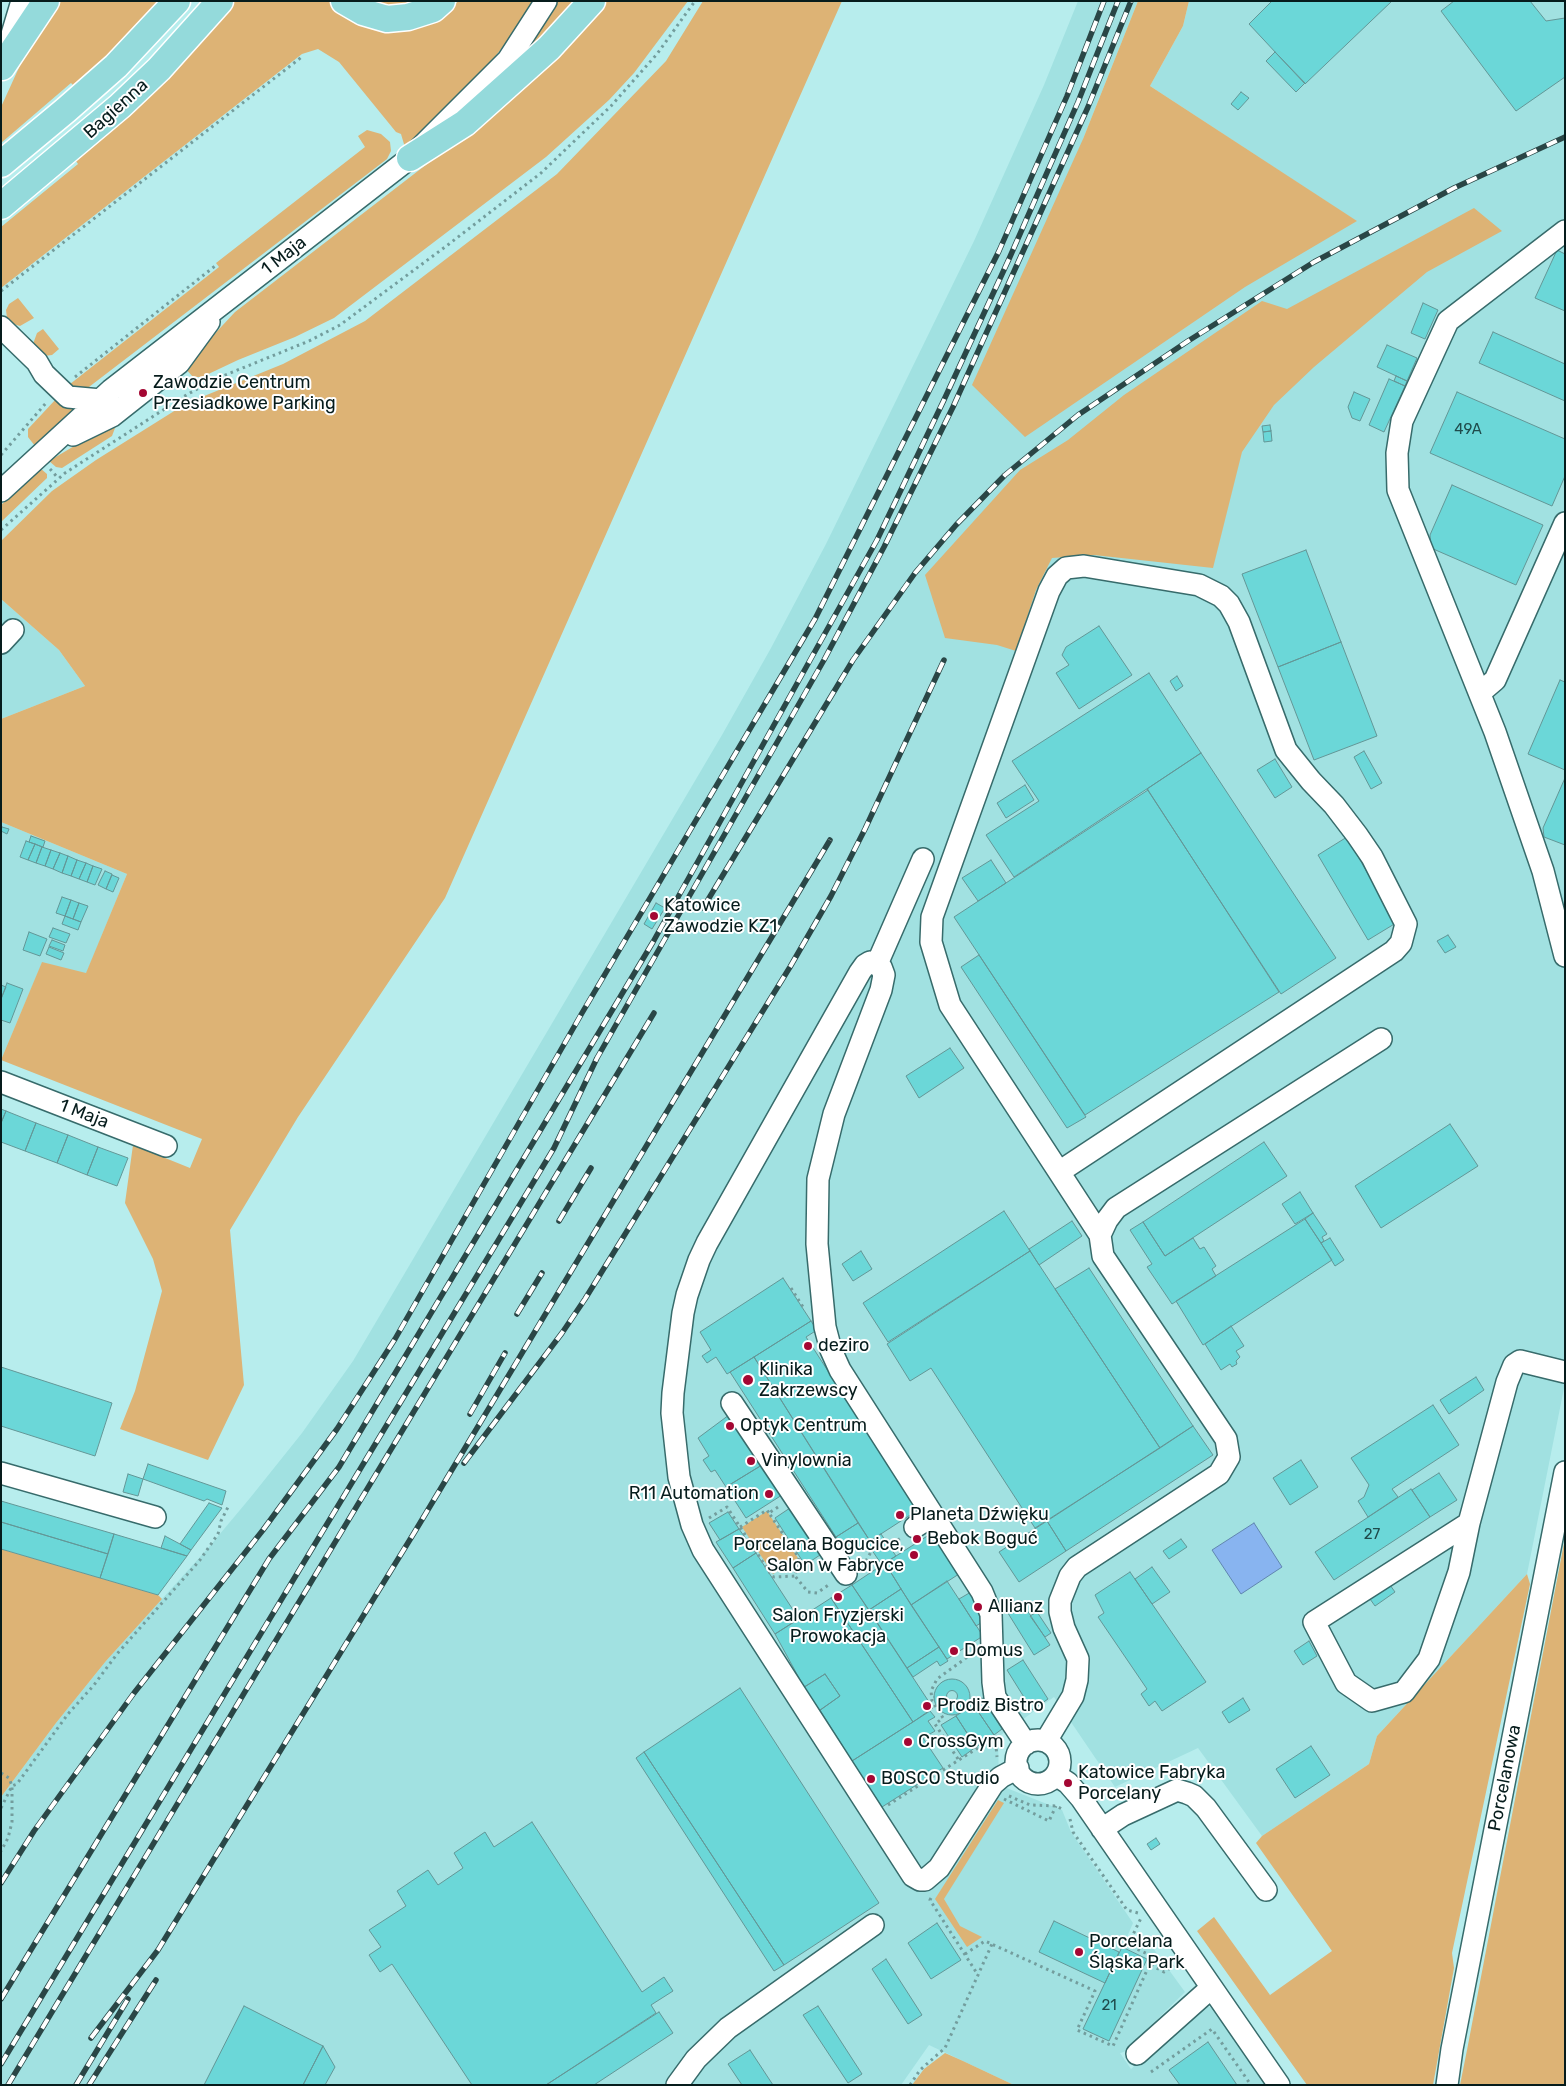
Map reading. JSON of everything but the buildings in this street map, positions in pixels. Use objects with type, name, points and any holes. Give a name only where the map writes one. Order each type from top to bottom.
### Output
[{"type":"main road","points":[[2,68],[46,1]]},
{"type":"main road","name":"Bagienna","points":[[1,164],[116,66],[178,1]]},
{"type":"main road","name":"Bagienna","points":[[1,206],[120,106],[159,69],[220,1]]},
{"type":"main road","points":[[344,1],[363,12],[387,19],[408,16],[432,9],[442,1]]},
{"type":"main road","points":[[410,158],[465,123],[549,48],[592,1]]},
{"type":"street","points":[[2,68],[22,1]]},
{"type":"street","name":"1 Maja","points":[[1,491],[100,400],[410,158],[508,60],[546,1]]},
{"type":"street","points":[[1565,231],[1448,321],[1402,421],[1397,453],[1398,490],[1480,692],[1544,871],[1565,956]]},
{"type":"street","points":[[50,446],[112,416],[179,363],[224,302]]},
{"type":"street","points":[[1,327],[37,362],[44,374],[68,398],[100,400]]},
{"type":"street","points":[[1480,692],[1495,680],[1565,524]]},
{"type":"street","points":[[1018,1768],[1001,1777],[993,1784],[939,1868],[925,1880],[913,1876],[703,1550],[692,1525],[679,1477],[672,1413],[673,1392],[683,1313],[699,1260],[711,1235],[860,972],[870,962],[876,964],[881,967],[884,975],[881,990],[834,1114],[818,1178],[817,1244],[825,1327],[840,1370],[924,1522],[982,1592],[991,1614],[995,1697],[1030,1740],[1052,1744],[1060,1755],[1059,1769],[1056,1775],[1044,1784],[1036,1784],[1022,1777],[1018,1768],[1017,1756],[1030,1740],[1073,1696],[1077,1680],[1078,1659],[1064,1628],[1060,1612],[1060,1601],[1070,1576],[1077,1567],[1219,1474],[1229,1457],[1226,1439],[1103,1256],[1100,1235],[1059,1172],[950,1004],[933,953],[930,928],[932,918],[1048,590],[1057,576],[1066,568],[1084,566],[1199,585],[1220,596],[1230,604],[1240,622],[1286,750],[1311,781],[1334,804],[1357,834],[1372,857],[1406,924],[1401,943],[1381,961],[1059,1172]]},
{"type":"street","points":[[876,964],[923,859]]},
{"type":"street","points":[[1100,1235],[1107,1220],[1116,1208],[1381,1039]]},
{"type":"street","name":"1 Maja","points":[[1,1082],[166,1146]]},
{"type":"street","points":[[1469,1523],[1314,1622],[1346,1683],[1372,1701],[1404,1692],[1429,1659],[1460,1572],[1469,1523],[1507,1382],[1514,1365],[1520,1361],[1565,1372]]},
{"type":"street","points":[[732,1402],[846,1574]]},
{"type":"street","name":"Porcelanowa","points":[[1446,2085],[1565,1472]]},
{"type":"street","points":[[1,1474],[156,1517]]},
{"type":"street","points":[[1056,1775],[1068,1783],[1081,1798],[1278,2085]]},
{"type":"street","points":[[1102,1829],[1123,1815],[1177,1790],[1187,1792],[1206,1808],[1266,1890]]},
{"type":"street","points":[[677,2085],[696,2059],[728,2028],[872,1925]]},
{"type":"street","points":[[1128,2051],[1211,1988]]},
{"type":"path","points":[[1,530],[58,478],[188,394],[218,378],[309,341],[340,325],[457,238],[541,173],[611,106],[657,54],[695,1]]},
{"type":"path","points":[[1,291],[303,56]]},
{"type":"path","points":[[1,456],[59,388],[215,266]]},
{"type":"path","points":[[769,1513],[794,1497]]},
{"type":"path","points":[[1,1808],[12,1786],[17,1784],[68,1714],[94,1685],[117,1654],[200,1560],[218,1534],[221,1520],[229,1506]]},
{"type":"path","points":[[705,1523],[707,1519],[727,1507],[772,1576],[795,1576]]},
{"type":"path","points":[[740,1527],[767,1510],[799,1558],[795,1576]]},
{"type":"path","points":[[893,1552],[896,1541]]},
{"type":"path","points":[[865,1561],[872,1550]]},
{"type":"path","points":[[795,1576],[805,1589],[812,1593],[817,1593],[846,1574]]},
{"type":"path","points":[[958,1760],[935,1724],[943,1718],[932,1700],[931,1691],[937,1679],[977,1651]]},
{"type":"path","points":[[883,1808],[995,1737]]},
{"type":"path","points":[[1,1773],[9,1778],[12,1786],[12,1822],[8,1838],[1,1851]]},
{"type":"path","points":[[1007,1795],[1030,1805],[1056,1806],[1064,1810],[1071,1820],[1073,1832],[1127,1910],[1149,1918]]},
{"type":"path","points":[[1009,1802],[1049,1821],[1056,1806]]},
{"type":"path","points":[[936,1892],[930,1900],[978,1975]]},
{"type":"path","points":[[1113,2046],[1151,1965],[1152,1959],[1150,1954],[1128,1945],[1141,1919]]},
{"type":"path","points":[[965,1954],[984,1941],[1095,1991],[1077,2030],[1128,2051]]},
{"type":"path","points":[[910,2085],[920,2070],[945,2048],[992,1944]]},
{"type":"path","points":[[1151,1965],[1164,1972],[1168,1970]]},
{"type":"path","points":[[1151,2072],[1212,2028],[1251,2085]]},
{"type":"shaded area","points":[[58,1],[161,1],[114,51],[74,86],[71,83],[1,143],[1,107],[27,50]]},
{"type":"shaded area","points":[[234,1],[330,1],[341,11],[454,6],[458,1],[533,1],[515,31],[484,71],[406,151],[401,134],[396,132],[339,62],[318,49],[302,54],[1,288],[1,227],[78,164],[76,161],[129,115],[188,57]]},
{"type":"shaded area","points":[[360,1],[428,1],[401,9]]},
{"type":"shaded area","points":[[558,1],[577,1],[532,47],[532,41]]},
{"type":"shaded area","points":[[605,1],[688,1],[634,73],[609,100],[546,157],[334,318],[202,377],[193,377],[184,367],[235,312],[453,144],[576,35]]},
{"type":"shaded area","points":[[703,1],[842,1],[445,898],[298,1117],[230,1230],[244,1385],[208,1460],[120,1429],[135,1391],[162,1291],[153,1259],[125,1203],[133,1145],[190,1168],[202,1139],[1,1060],[42,962],[86,973],[127,874],[1,822],[1,719],[85,686],[59,650],[1,599],[1,541],[52,491],[96,460],[187,403],[283,364],[365,321],[557,174],[666,61]]},
{"type":"shaded area","points":[[1078,1],[1138,1],[1083,139],[1070,365],[1356,221],[1150,86],[1183,26],[1189,1],[1565,1],[1565,1383],[1527,1574],[1377,1736],[1369,1764],[1262,1836],[1198,1748],[1115,1787],[1054,1697],[998,1737],[999,1785],[1062,1810],[1071,1832],[1133,1923],[1127,1937],[1153,1948],[1185,1992],[1124,2052],[1120,2053],[1131,2069],[1202,2007],[1207,2006],[1214,2009],[1267,2085],[1014,2085],[929,2045],[901,2085],[1,2085],[1,1797],[56,1723],[106,1661],[209,1547],[250,1498],[302,1433],[353,1361],[722,735],[771,648],[826,544],[974,241],[1044,85]]},
{"type":"shaded area","points":[[1138,1],[1189,1],[1183,26],[1150,86],[1357,221],[1245,287],[1025,437],[972,385],[1083,139]]},
{"type":"shaded area","points":[[367,130],[381,134],[390,142],[391,151],[387,159],[85,390],[65,388],[219,267],[216,263],[365,147],[358,136]]},
{"type":"shaded area","points":[[1474,208],[1502,231],[1427,272],[1314,367],[1274,405],[1242,452],[1213,568],[1094,555],[1052,558],[1036,590],[1016,651],[997,645],[945,638],[925,575],[1020,470],[1068,440],[1124,395],[1262,301],[1287,309]]},
{"type":"shaded area","points":[[18,298],[34,318],[20,326],[10,323],[6,310],[9,304]]},
{"type":"shaded area","points":[[43,329],[59,349],[52,355],[44,356],[33,344],[37,333]]},
{"type":"shaded area","points":[[56,399],[75,408],[35,446],[28,437],[28,429]]},
{"type":"shaded area","points":[[118,420],[112,436],[62,468],[56,467],[49,461]]},
{"type":"shaded area","points":[[40,468],[47,474],[47,478],[1,522],[1,505]]},
{"type":"shaded area","points":[[1,599],[59,650],[85,686],[1,719]]},
{"type":"shaded area","points":[[1,822],[127,874],[86,974],[42,963],[1,1060]]},
{"type":"shaded area","points":[[767,1511],[798,1558],[773,1574],[742,1527]]},
{"type":"shaded area","points":[[1254,1523],[1282,1567],[1241,1594],[1212,1550]]},
{"type":"shaded area","points":[[1565,1538],[1565,2085],[1460,2085],[1467,2050]]},
{"type":"shaded area","points":[[1,1549],[158,1595],[162,1599],[106,1661],[56,1723],[1,1797]]},
{"type":"shaded area","points":[[1527,1574],[1530,1584],[1452,1953],[1454,1968],[1433,2085],[1307,2085],[1197,1931],[1214,1917],[1270,1995],[1332,1951],[1256,1843],[1262,1836],[1369,1764],[1377,1736]]},
{"type":"shaded area","points":[[998,1800],[1004,1803],[944,1899],[960,1926],[982,1937],[967,1947],[935,1899]]},
{"type":"shaded area","points":[[945,2053],[1014,2085],[912,2085],[924,2069]]},
{"type":"railway","points":[[1,1883],[34,1831],[134,1693],[263,1530],[337,1429],[395,1339],[582,1013],[815,619],[999,251],[1067,96],[1104,1]]},
{"type":"railway","points":[[1,1999],[269,1559],[339,1467],[653,942],[877,540],[1009,259],[1078,102],[1118,1]]},
{"type":"railway","points":[[1,2064],[554,1148],[597,1058],[824,660],[884,547],[953,407],[1088,107],[1131,1]]},
{"type":"railway","points":[[703,908],[853,660],[915,573],[956,525],[1005,475],[1078,415],[1188,341],[1314,262],[1454,188],[1565,137]]},
{"type":"railway","points":[[464,1463],[562,1333],[585,1299],[790,967],[831,896],[865,829],[944,660]]},
{"type":"railway","points":[[91,2038],[158,1950],[414,1533],[830,840]]},
{"type":"railway","points":[[8,2085],[654,1013]]},
{"type":"railway","points":[[559,1221],[591,1168]]},
{"type":"railway","points":[[517,1314],[542,1273]]},
{"type":"railway","points":[[470,1414],[505,1353]]},
{"type":"railway","points":[[89,2085],[156,1980]]},
{"type":"railway","points":[[76,2085],[128,1999]]},
{"type":"place","name":"Zawodzie Centrum Przesiadkowe Parking","points":[[143,393]]},
{"type":"place","name":"Katowice Zawodzie KZ1","points":[[654,916]]},
{"type":"place","name":"deziro","points":[[808,1346]]},
{"type":"place","name":"Klinika Zakrzewscy","points":[[748,1380]]},
{"type":"place","name":"Optyk Centrum","points":[[730,1426]]},
{"type":"place","name":"Vinylownia","points":[[751,1461]]},
{"type":"place","name":"R11 Automation","points":[[769,1494]]},
{"type":"place","name":"Planeta Dźwięku","points":[[900,1515]]},
{"type":"place","name":"Bebok Boguć","points":[[917,1539]]},
{"type":"place","name":"Porcelana Bogucice, Salon w Fabryce","points":[[914,1555]]},
{"type":"place","name":"Salon Fryzjerski Prowokacja","points":[[838,1597]]},
{"type":"place","name":"Allianz","points":[[978,1607]]},
{"type":"place","name":"Domus","points":[[954,1651]]},
{"type":"place","name":"Prodiz Bistro","points":[[927,1706]]},
{"type":"place","name":"CrossGym","points":[[908,1742]]},
{"type":"place","name":"BOSCO Studio","points":[[871,1779]]},
{"type":"place","name":"Katowice Fabryka Porcelany","points":[[1068,1783]]},
{"type":"place","name":"Porcelana Śląska Park","points":[[1079,1952]]}]
